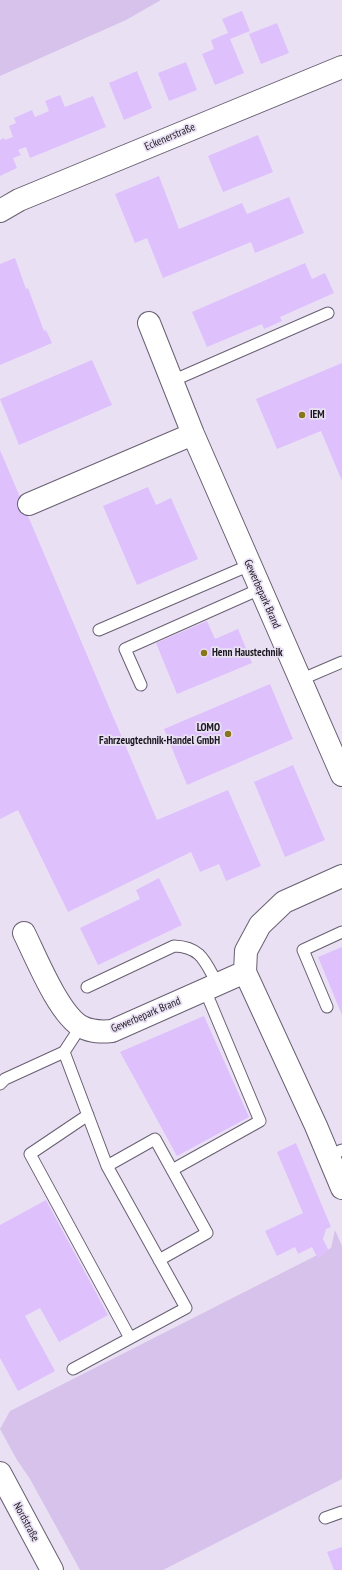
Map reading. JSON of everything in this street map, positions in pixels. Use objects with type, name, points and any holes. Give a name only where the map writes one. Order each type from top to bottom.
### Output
[{"type":"street","name":"Eckenerstraße","points":[[0,210],[26,197],[342,67]]},
{"type":"street","name":"Gewerbepark Brand","points":[[149,323],[193,434],[342,775]]},
{"type":"street","points":[[29,504],[193,434]]},
{"type":"street","points":[[342,876],[284,902],[260,925],[246,951],[245,972],[335,1153],[342,1188]]},
{"type":"street","name":"Gewerbepark Brand","points":[[24,933],[56,997],[70,1018],[81,1026],[95,1032],[112,1032],[245,972]]},
{"type":"street","name":"Nordstraße","points":[[0,1473],[52,1570]]},
{"type":"lane","points":[[172,381],[328,313]]},
{"type":"lane","points":[[99,630],[250,565]]},
{"type":"lane","points":[[141,685],[126,649],[260,589]]},
{"type":"lane","points":[[300,680],[342,662]]},
{"type":"lane","points":[[327,1006],[303,950],[342,932]]},
{"type":"lane","points":[[86,987],[174,946],[188,947],[198,952],[260,1121],[172,1170]]},
{"type":"lane","points":[[2,1080],[64,1052],[81,1026]]},
{"type":"lane","points":[[64,1052],[107,1166],[186,1308],[73,1369]]},
{"type":"lane","points":[[88,1116],[30,1154],[130,1338]]},
{"type":"lane","points":[[107,1166],[155,1139],[207,1233],[159,1260]]},
{"type":"lane","points":[[325,1518],[342,1512]]},
{"type":"shaded area","points":[[0,0],[161,0],[126,20],[0,76]]},
{"type":"shaded area","points":[[335,1230],[342,1246],[342,1479],[163,1570],[80,1570],[30,1479],[17,1460],[0,1429],[10,1411],[331,1248]]},
{"type":"building","points":[[242,11],[250,31],[230,39],[244,73],[215,85],[202,54],[214,49],[211,40],[228,33],[222,19]]},
{"type":"building","points":[[277,23],[289,53],[261,64],[249,34]]},
{"type":"building","points":[[186,62],[197,90],[169,101],[158,73]]},
{"type":"building","points":[[137,71],[152,108],[124,120],[109,83]]},
{"type":"building","points":[[60,95],[65,107],[93,96],[106,127],[30,158],[26,147],[18,150],[21,155],[13,158],[17,168],[0,176],[0,140],[13,137],[9,126],[16,123],[14,118],[32,110],[35,117],[49,111],[45,101]]},
{"type":"building","points":[[258,135],[273,172],[223,192],[208,156]]},
{"type":"building","points":[[159,176],[179,229],[242,203],[247,214],[289,197],[304,233],[255,253],[251,242],[163,278],[147,238],[135,243],[115,194]]},
{"type":"building","points":[[15,258],[26,289],[28,288],[44,331],[46,330],[52,343],[0,365],[0,264]]},
{"type":"building","points":[[305,263],[312,279],[325,273],[334,293],[280,317],[282,321],[264,329],[262,324],[207,347],[192,312]]},
{"type":"building","points":[[92,360],[112,405],[19,445],[0,399]]},
{"type":"building","name":"IEM","points":[[342,363],[342,481],[321,431],[277,449],[256,399]]},
{"type":"building","points":[[0,450],[157,820],[228,790],[261,866],[226,881],[219,864],[200,872],[191,852],[68,912],[18,810],[0,819]]},
{"type":"building","points":[[148,487],[156,505],[171,498],[198,559],[137,585],[103,506]]},
{"type":"building","name":"Henn Haustechnik","points":[[207,621],[215,639],[238,629],[252,663],[177,694],[156,643]]},
{"type":"building","name":"LOMO Fahrzeugtechnik-Handel GmbH","points":[[270,684],[293,739],[187,785],[164,729]]},
{"type":"building","points":[[293,765],[325,840],[285,857],[254,782]]},
{"type":"building","points":[[159,878],[182,925],[98,965],[80,928],[140,899],[136,890]]},
{"type":"building","points":[[342,947],[342,1015],[318,957]]},
{"type":"building","points":[[204,1016],[249,1117],[177,1156],[120,1052]]},
{"type":"building","points":[[296,1143],[331,1227],[326,1229],[323,1239],[328,1249],[323,1256],[318,1259],[312,1247],[298,1254],[295,1247],[277,1256],[265,1231],[303,1213],[277,1152]]},
{"type":"building","points":[[46,1200],[108,1315],[59,1342],[40,1308],[25,1316],[55,1371],[18,1391],[0,1358],[0,1225]]},
{"type":"building","points":[[342,1547],[342,1570],[334,1570],[327,1552]]},
{"type":"place","name":"IEM","points":[[302,415]]},
{"type":"place","name":"Henn Haustechnik","points":[[204,653]]},
{"type":"place","name":"LOMO Fahrzeugtechnik-Handel GmbH","points":[[228,734]]}]
